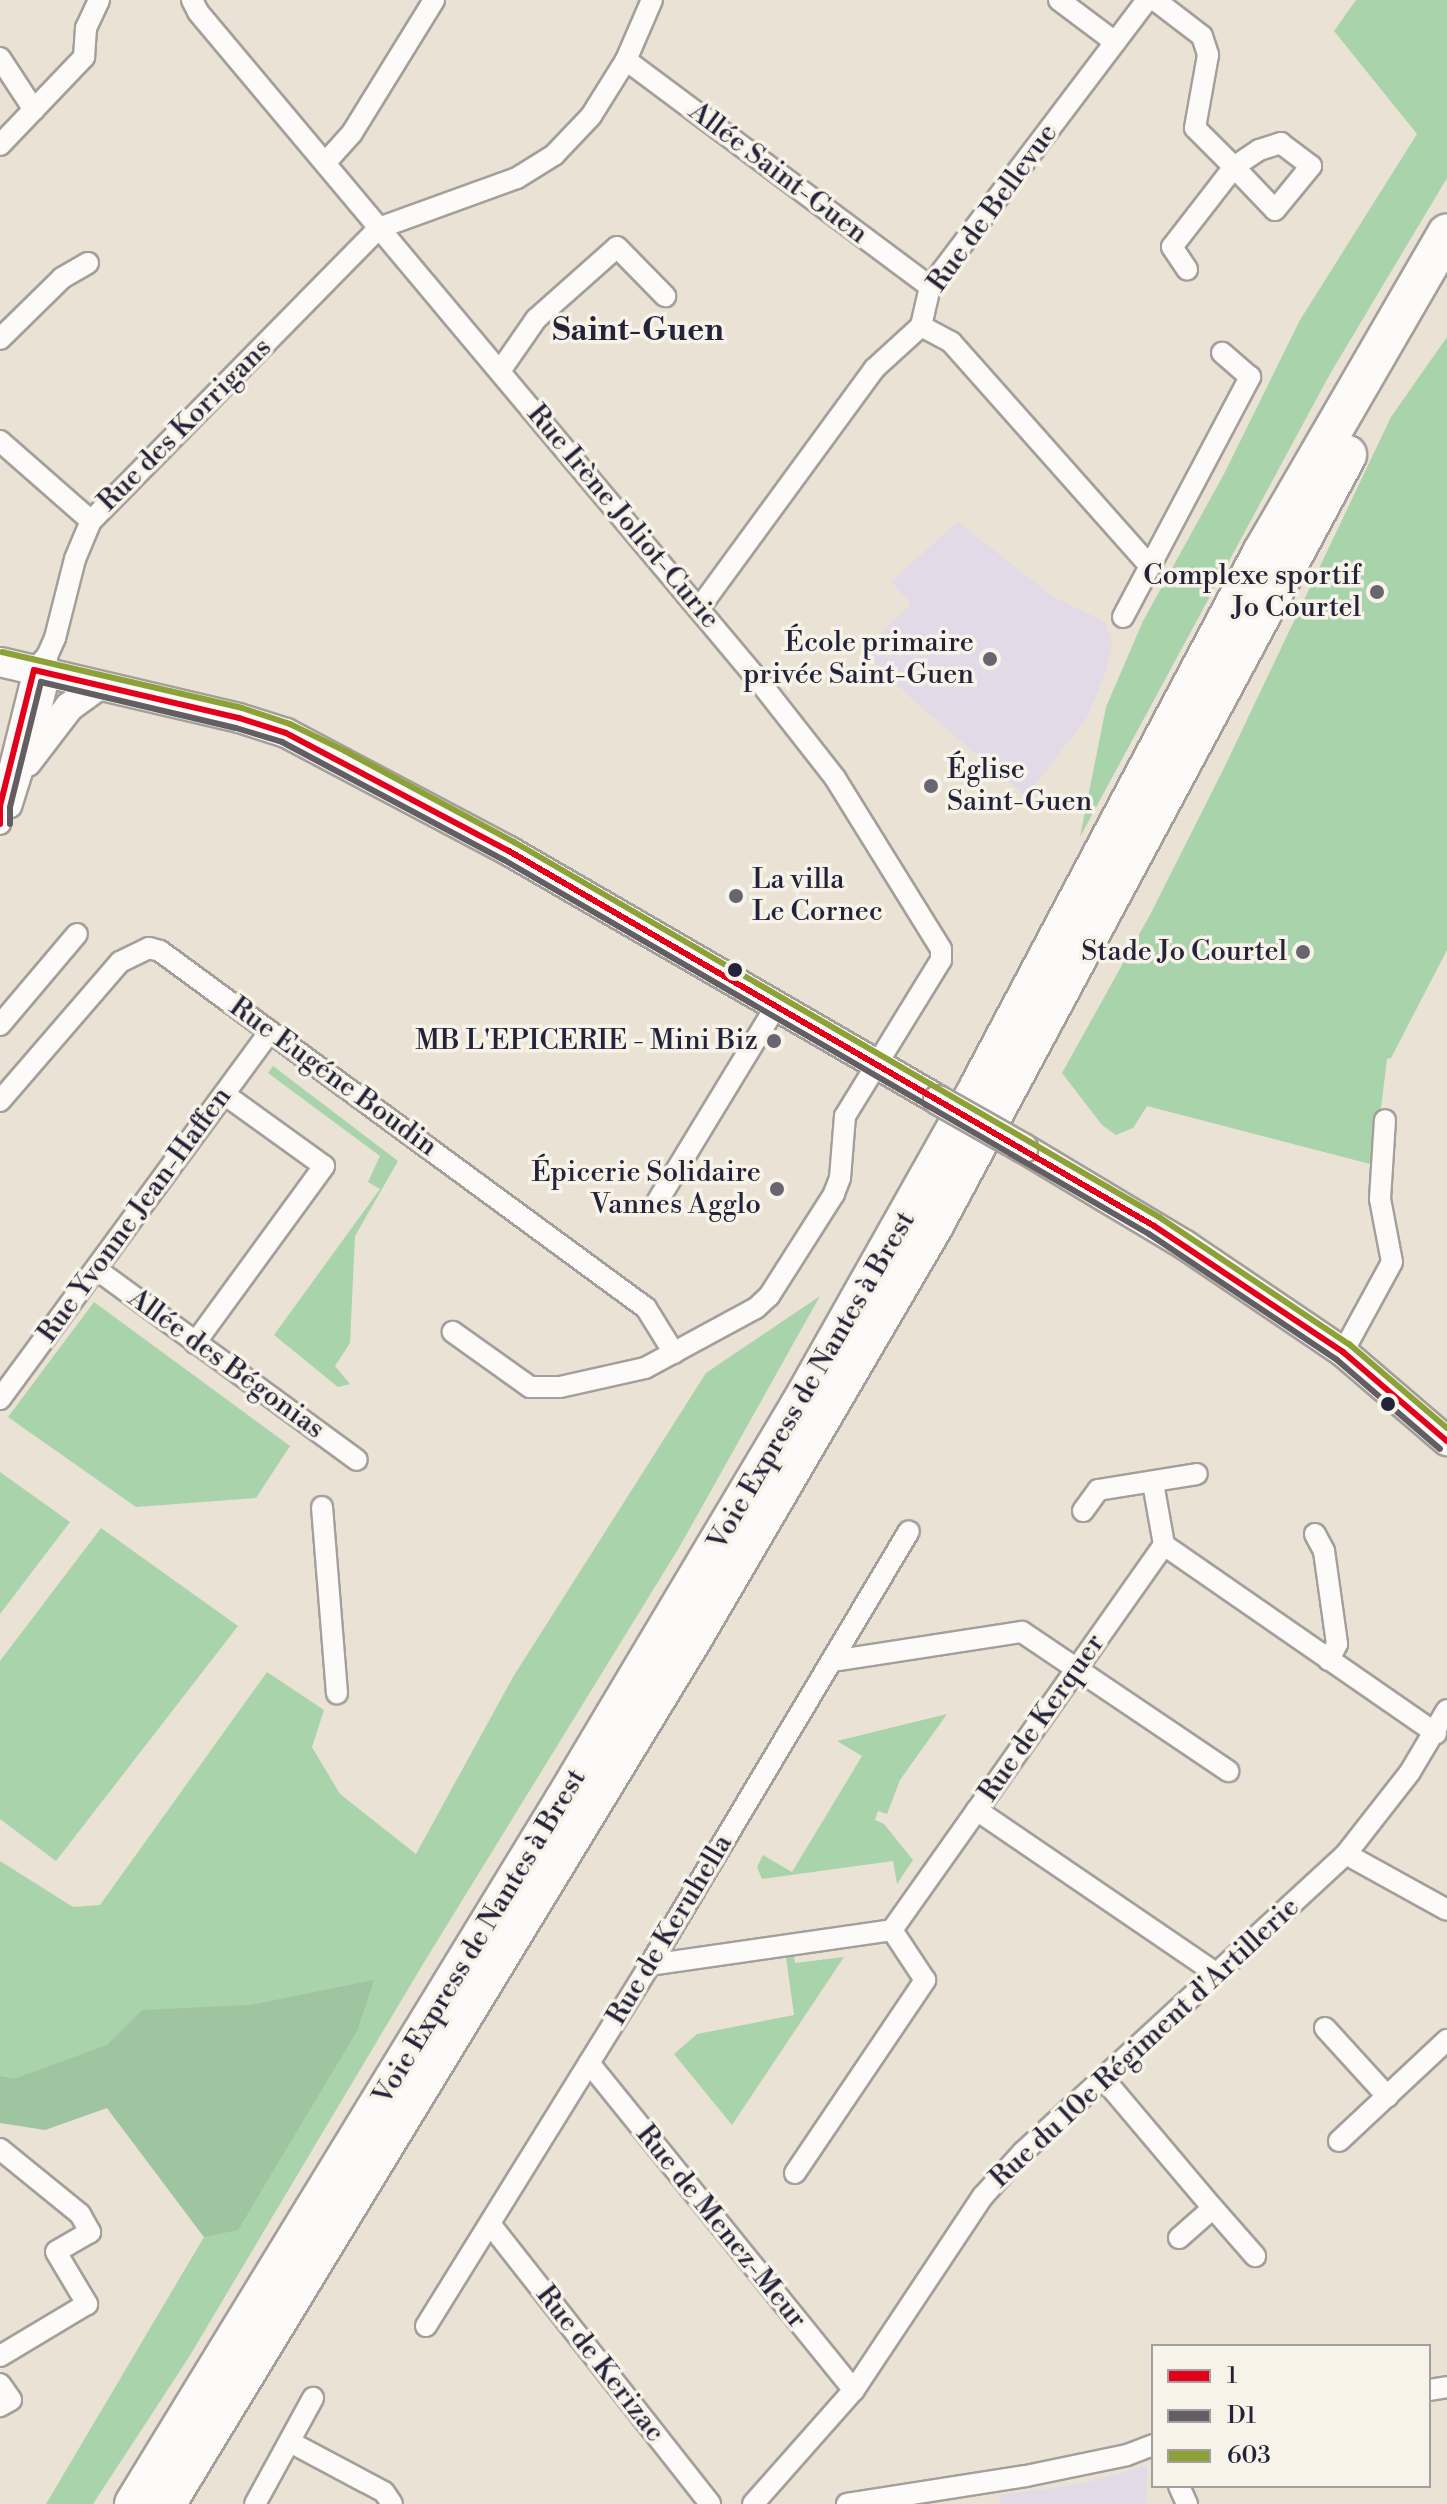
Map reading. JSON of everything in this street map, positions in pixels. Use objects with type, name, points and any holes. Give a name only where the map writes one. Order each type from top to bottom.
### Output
[{"type":"highway","name":"Voie Express de Nantes à Brest","points":[[134,2504],[573,1786],[800,1405],[980,1085],[1276,527],[1447,233]]},
{"type":"highway","name":"Voie Express de Nantes à Brest","points":[[166,2504],[637,1731],[919,1251],[1033,1045],[1293,552],[1447,284]]},
{"type":"street","points":[[0,145],[84,57],[86,28],[99,0]]},
{"type":"street","name":"Rue Irène Joliot-Curie","points":[[192,0],[198,12],[700,607],[835,778],[941,949],[941,960],[874,1064]]},
{"type":"street","points":[[326,162],[352,133],[434,0]]},
{"type":"street","points":[[379,228],[517,178],[554,155],[591,116],[626,60],[652,0]]},
{"type":"street","points":[[1059,0],[1115,42]]},
{"type":"street","name":"Rue de Bellevue","points":[[700,607],[874,369],[921,326],[930,287],[1147,0]]},
{"type":"street","points":[[1155,0],[1202,36],[1208,55],[1195,128],[1234,167],[1172,247],[1187,269]]},
{"type":"street","points":[[0,58],[34,110]]},
{"type":"street","name":"Allée Saint-Guen","points":[[626,60],[930,287]]},
{"type":"street","name":"Rue des Korrigans","points":[[43,667],[59,626],[75,559],[91,521],[379,228]]},
{"type":"street","points":[[500,371],[536,319],[617,247],[665,296]]},
{"type":"street","points":[[0,339],[62,278],[88,263]]},
{"type":"street","points":[[921,326],[951,342],[1149,565]]},
{"type":"street","points":[[1123,617],[1250,377],[1222,353]]},
{"type":"street","points":[[0,441],[91,521]]},
{"type":"street","points":[[0,662],[43,667],[98,686],[239,718],[286,733],[509,851],[1154,1226],[1343,1352],[1447,1441]]},
{"type":"street","points":[[43,667],[27,762],[15,796],[0,824],[0,806],[43,667]]},
{"type":"street","points":[[27,762],[54,722],[98,686]]},
{"type":"street","points":[[0,1025],[77,934]]},
{"type":"street","name":"Rue Eugéne Boudin","points":[[0,1101],[120,962],[149,948],[160,951],[646,1308],[674,1353]]},
{"type":"street","points":[[657,1202],[776,1006]]},
{"type":"street","name":"Rue Yvonne Jean-Haffen","points":[[0,1399],[270,1031]]},
{"type":"street","points":[[453,1332],[530,1387],[560,1387],[645,1368],[756,1308],[769,1296],[834,1194],[840,1178],[845,1116],[874,1064]]},
{"type":"street","points":[[195,1343],[324,1166],[224,1094]]},
{"type":"street","points":[[1343,1352],[1392,1262],[1380,1199],[1385,1120]]},
{"type":"street","name":"Allée des Bégonias","points":[[96,1269],[357,1460]]},
{"type":"street","points":[[1083,1511],[1098,1490],[1197,1474]]},
{"type":"street","points":[[1153,1483],[1164,1545],[1436,1733]]},
{"type":"street","points":[[322,1507],[337,1693]]},
{"type":"street","name":"Rue de Keruhella","points":[[426,2326],[650,1965],[909,1531]]},
{"type":"street","points":[[1315,1534],[1324,1551],[1337,1644],[1329,1660]]},
{"type":"street","name":"Rue de Kerquer","points":[[1164,1545],[977,1810],[1217,1974]]},
{"type":"street","points":[[832,1661],[1022,1632],[1228,1771]]},
{"type":"street","name":"Rue du 10e Régiment d'Artillerie","points":[[762,2502],[854,2390],[983,2196],[1023,2152],[1346,1854],[1410,1772],[1447,1710]]},
{"type":"street","points":[[650,1965],[892,1930],[977,1810]]},
{"type":"street","points":[[1346,1854],[1447,1910]]},
{"type":"street","points":[[795,2173],[925,1980],[892,1930]]},
{"type":"street","points":[[1325,2028],[1388,2097]]},
{"type":"street","points":[[1339,2141],[1446,2045]]},
{"type":"street","name":"Rue de Menez-Meur","points":[[589,2063],[854,2390]]},
{"type":"street","points":[[1103,2078],[1255,2256]]},
{"type":"street","points":[[0,2149],[80,2214],[90,2232],[56,2252],[87,2304],[0,2356]]},
{"type":"street","points":[[1179,2238],[1213,2208]]},
{"type":"street","name":"Rue de Kerizac","points":[[490,2224],[710,2504]]},
{"type":"street","points":[[0,2384],[11,2400],[0,2406]]},
{"type":"street","points":[[255,2504],[313,2398]]},
{"type":"street","points":[[290,2442],[384,2492],[392,2504]]},
{"type":"street","points":[[847,2504],[1026,2476],[1151,2445]]},
{"type":"shaded area","name":"École primaire privée Saint-Guen","points":[[958,522],[1052,596],[1105,622],[1112,642],[1107,668],[1088,716],[1026,797],[911,698],[863,650],[911,604],[891,581]]},
{"type":"shaded area","points":[[1147,2466],[1146,2504],[1001,2504],[1000,2495],[1080,2484]]},
{"type":"green space","points":[[1356,0],[1447,0],[1447,178],[1330,374],[1080,837],[1106,707],[1143,621],[1224,474],[1300,320],[1417,134],[1334,31]]},
{"type":"green space","name":"Complexe sportif Jo Courtel","points":[[1447,337],[1447,950],[1391,1058],[1387,1059],[1374,1165],[1147,1106],[1133,1128],[1116,1135],[1102,1125],[1062,1073],[1151,913],[1225,766],[1391,417]]},
{"type":"green space","points":[[273,1066],[398,1161],[355,1236],[350,1343],[335,1366],[350,1384],[338,1387],[274,1335],[380,1189],[368,1182],[380,1156],[268,1073]]},
{"type":"green space","points":[[820,1296],[680,1546],[423,1964],[189,2357],[93,2504],[46,2504],[204,2237],[107,2108],[45,2125],[0,2120],[0,1861],[73,1907],[100,1905],[267,1672],[324,1710],[312,1747],[340,1794],[416,1854],[513,1677],[706,1373]]},
{"type":"green space","points":[[94,1302],[290,1446],[256,1498],[136,1507],[8,1417]]},
{"type":"green space","points":[[0,1472],[70,1522],[0,1614]]},
{"type":"green space","points":[[101,1528],[238,1626],[56,1861],[0,1819],[0,1661]]},
{"type":"green space","points":[[947,1714],[900,1780],[887,1814],[878,1811],[875,1820],[884,1824],[913,1860],[897,1884],[893,1861],[762,1879],[757,1867],[763,1855],[792,1872],[862,1756],[837,1741]]},
{"type":"green space","points":[[794,1956],[795,1963],[844,1957],[732,2125],[674,2054],[697,2034],[794,2015],[786,1957]]},
{"type":"green space","points":[[374,1980],[357,2031],[238,2230],[204,2237],[107,2108],[45,2130],[0,2123],[0,2076],[14,2079],[107,2045],[142,2010],[250,2005]]},
{"type":"transit line","name":"603","points":[[2,652],[242,708],[290,724],[345,751],[514,842],[1159,1217],[1349,1344],[1447,1428]]},
{"type":"transit line","name":"1","points":[[0,824],[0,806],[34,670],[239,718],[286,733],[509,851],[1154,1226],[1343,1352],[1447,1441]]},
{"type":"transit line","name":"D1","points":[[10,824],[10,807],[41,682],[236,728],[282,742],[504,860],[1149,1234],[1337,1360],[1440,1449]]},
{"type":"place","name":"Complexe sportif Jo Courtel","points":[[1377,592]]},
{"type":"place","name":"École primaire privée Saint-Guen","points":[[990,659]]},
{"type":"place","name":"Église Saint-Guen","points":[[931,786]]},
{"type":"place","name":"La villa Le Cornec","points":[[736,896]]},
{"type":"place","name":"Stade Jo Courtel","points":[[1303,952]]},
{"type":"place","name":"MB L'EPICERIE - Mini Biz","points":[[774,1041]]},
{"type":"place","name":"Épicerie Solidaire Vannes Agglo","points":[[777,1189]]},
{"type":"district","name":"Saint-Guen","points":[[638,330]]}]
